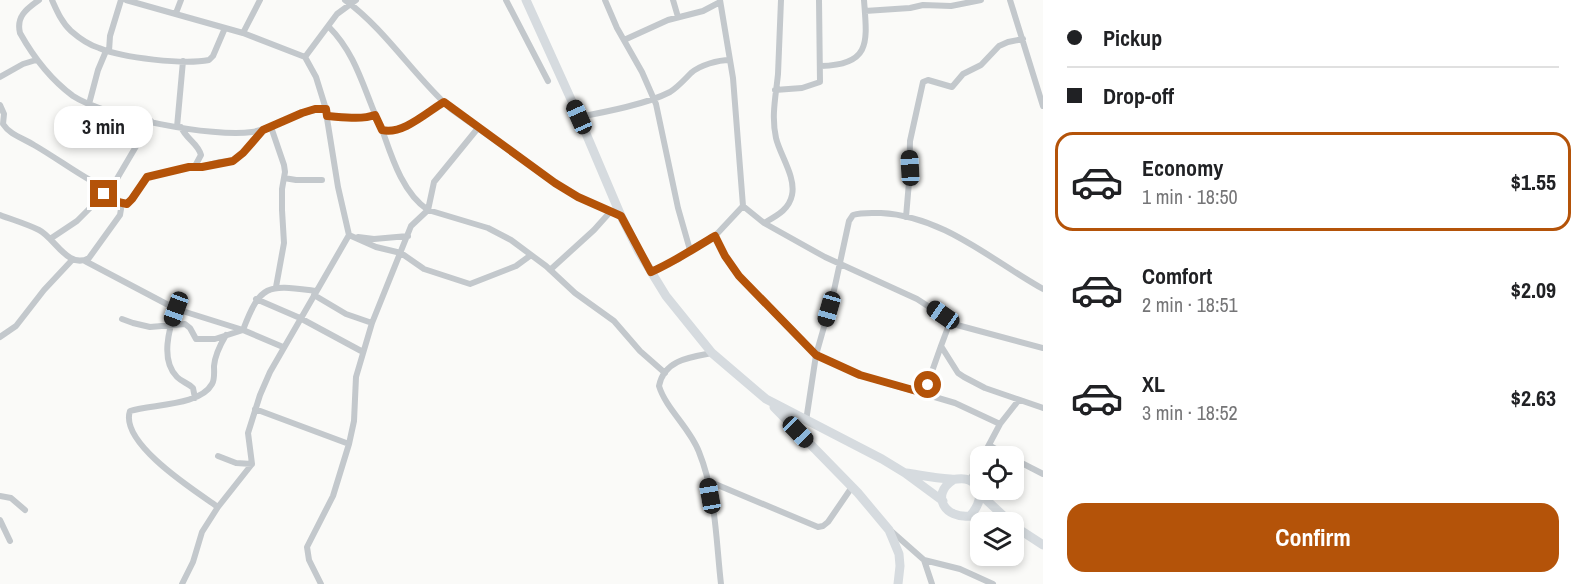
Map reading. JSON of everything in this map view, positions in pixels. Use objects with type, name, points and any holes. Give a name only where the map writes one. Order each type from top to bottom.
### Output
[{"type":"main road","points":[[526,0],[621,216],[666,296],[712,353],[766,399],[852,487],[889,530],[899,554],[898,584]]},
{"type":"main road","points":[[766,399],[905,473],[943,501]]},
{"type":"main road","points":[[905,473],[953,480],[962,478],[970,480]]},
{"type":"main road","points":[[953,480],[944,489],[943,501],[946,509],[961,517],[970,516]]},
{"type":"main road","points":[[986,500],[999,512]]},
{"type":"main road","points":[[1024,533],[1043,545]]},
{"type":"street","points":[[39,0],[28,3],[20,17],[20,33],[36,60],[58,83],[89,104],[151,121],[223,134],[263,130],[308,111],[367,118],[375,115]]},
{"type":"street","points":[[52,0],[69,30],[89,44],[107,51],[163,60],[209,60],[225,28]]},
{"type":"street","points":[[89,104],[98,70],[107,51],[110,36],[124,0],[243,33],[305,57],[316,77],[326,113],[338,187],[351,236],[300,318],[266,380],[248,433],[252,464],[218,507],[202,532],[193,562],[182,584]]},
{"type":"street","points":[[176,13],[181,0]]},
{"type":"street","points":[[243,33],[260,0]]},
{"type":"street","points":[[345,0],[354,2],[444,102],[555,183],[578,197],[621,216]]},
{"type":"street","points":[[506,0],[548,81]]},
{"type":"street","points":[[605,0],[654,98],[678,208],[690,250]]},
{"type":"street","points":[[673,0],[678,17]]},
{"type":"street","points":[[764,223],[784,210],[793,192],[792,180],[775,134],[775,90],[781,0]]},
{"type":"street","points":[[775,90],[802,88],[819,83],[821,75],[818,35],[819,0]]},
{"type":"street","points":[[820,66],[847,63],[855,58],[863,48],[867,33],[864,0]]},
{"type":"street","points":[[865,11],[923,5],[951,6],[981,0]]},
{"type":"street","points":[[1010,0],[1041,93],[1043,106]]},
{"type":"street","points":[[624,40],[678,17],[703,11],[720,1],[730,60],[743,206],[764,223],[803,246],[917,299],[950,322],[976,332],[1043,348]]},
{"type":"street","points":[[305,57],[337,14],[354,2]]},
{"type":"street","points":[[329,27],[356,64],[391,156],[418,202],[428,210],[497,232],[531,255],[575,293],[616,323],[640,351],[665,373]]},
{"type":"street","points":[[906,217],[910,141],[923,82],[928,80],[952,87],[963,74],[981,65],[999,46],[1023,39]]},
{"type":"street","points":[[0,77],[23,64],[36,60]]},
{"type":"street","points":[[579,117],[654,98],[672,91],[697,69],[715,62],[730,60]]},
{"type":"street","points":[[183,61],[179,127],[200,150],[201,155],[195,166]]},
{"type":"street","points":[[382,130],[391,131],[404,127],[444,102]]},
{"type":"street","points":[[0,105],[4,114],[3,124],[11,133],[110,191],[118,202],[121,209],[120,215],[93,255],[85,261]]},
{"type":"street","points":[[50,239],[77,221],[110,191],[151,121]]},
{"type":"street","points":[[271,127],[284,165],[282,216],[285,230],[276,287]]},
{"type":"street","points":[[321,584],[309,560],[307,547],[333,496],[349,444],[354,421],[356,377],[372,323],[415,221],[428,210],[437,178],[478,128]]},
{"type":"street","points":[[118,202],[128,203],[147,177],[237,159],[263,130]]},
{"type":"street","points":[[284,178],[322,180]]},
{"type":"street","points":[[651,272],[676,261],[715,236],[743,206]]},
{"type":"street","points":[[550,270],[594,230],[611,211]]},
{"type":"street","points":[[807,421],[816,355],[851,216],[856,213],[906,217],[937,227],[1043,289]]},
{"type":"street","points":[[0,215],[39,230],[64,254],[73,259],[85,261],[176,309],[243,330],[283,347]]},
{"type":"street","points":[[351,236],[374,239],[408,236]]},
{"type":"street","points":[[351,236],[376,247],[400,253],[424,269],[462,283],[472,284],[516,266],[531,255]]},
{"type":"street","points":[[715,236],[739,276],[816,355],[860,375],[963,406],[1000,424]]},
{"type":"street","points":[[0,337],[21,320],[44,290],[73,259]]},
{"type":"street","points":[[243,330],[256,299],[267,290],[276,287],[315,293],[346,314],[372,323]]},
{"type":"street","points":[[256,299],[300,318],[363,352]]},
{"type":"street","points":[[176,309],[171,324],[168,350],[170,364],[178,378],[193,388],[195,398]]},
{"type":"street","points":[[122,318],[150,327],[185,324],[196,339],[200,340],[243,330]]},
{"type":"street","points":[[927,394],[930,377],[950,322]]},
{"type":"street","points":[[218,507],[144,449],[130,428],[128,418],[130,411],[195,398],[211,387],[214,381],[216,355],[226,335]]},
{"type":"street","points":[[941,345],[958,373],[964,377],[1018,401],[1043,408]]},
{"type":"street","points":[[712,353],[674,363],[665,373],[659,383],[659,388],[697,447],[708,481],[721,584]]},
{"type":"street","points":[[989,445],[1000,424],[1018,401]]},
{"type":"street","points":[[255,409],[349,444]]},
{"type":"street","points":[[218,456],[236,463],[252,464]]},
{"type":"street","points":[[1024,464],[1043,474]]},
{"type":"street","points":[[708,481],[821,527],[828,522],[852,487]]},
{"type":"street","points":[[0,496],[11,498],[25,510]]},
{"type":"street","points":[[0,520],[10,541]]},
{"type":"street","points":[[889,530],[924,560],[960,569],[990,583]]},
{"type":"street","points":[[924,560],[932,584]]},
{"type":"route","points":[[104,194],[108,190],[118,202],[127,204],[145,178],[189,167],[233,161],[263,130],[315,109],[326,109],[327,116],[337,117],[367,118],[375,115],[382,130],[391,131],[404,127],[444,102],[555,183],[594,205],[621,216],[651,272],[676,261],[715,236],[732,268],[816,355],[860,375],[927,394],[928,385]]}]
